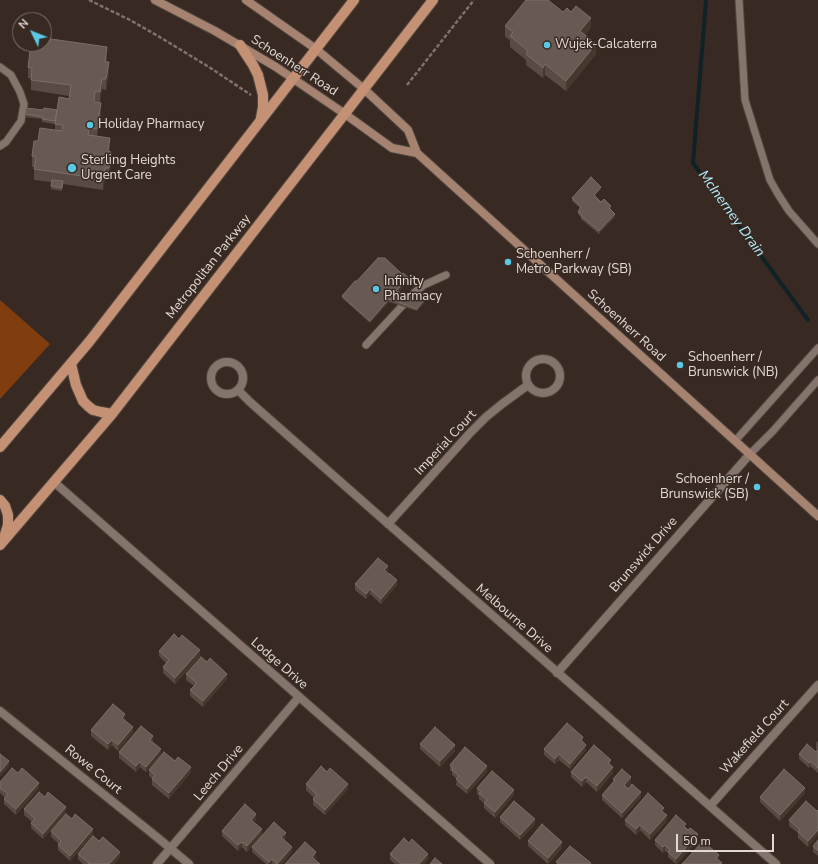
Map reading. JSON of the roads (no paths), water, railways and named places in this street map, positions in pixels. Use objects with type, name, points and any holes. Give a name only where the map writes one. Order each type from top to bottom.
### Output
[{"type":"main road","name":"Schoenherr Road","points":[[155,0],[240,45],[293,78],[392,148],[417,153]]},
{"type":"main road","name":"Schoenherr Road","points":[[246,0],[316,49],[364,89],[408,130],[417,153],[818,516]]},
{"type":"main road","points":[[0,447],[71,364],[354,0]]},
{"type":"main road","name":"Metropolitan Parkway","points":[[1,544],[112,414],[433,0]]},
{"type":"main road","points":[[240,45],[253,65],[261,85],[263,107],[260,121]]},
{"type":"main road","points":[[71,364],[76,385],[83,401],[93,410],[112,414]]},
{"type":"main road","points":[[0,500],[5,506],[8,515],[8,525],[1,544]]},
{"type":"street","points":[[549,359],[558,367],[560,378],[558,384],[549,392],[538,392],[532,389],[528,384],[526,373],[532,363],[537,360],[549,359]]},
{"type":"street","name":"Imperial Court","points":[[388,524],[470,433],[502,404],[528,384]]},
{"type":"street","name":"Melbourne Drive","points":[[238,390],[557,673],[776,864]]},
{"type":"street","name":"Brunswick Drive","points":[[557,673],[750,454]]},
{"type":"street","name":"Lodge Drive","points":[[54,482],[490,864]]},
{"type":"street","name":"Wakefield Court","points":[[710,806],[818,685]]},
{"type":"street","name":"Leech Drive","points":[[158,864],[299,698]]},
{"type":"street","name":"Rowe Court","points":[[0,711],[189,864]]},
{"type":"lane","points":[[738,0],[745,100],[770,180],[789,212],[818,244]]},
{"type":"lane","points":[[0,67],[11,75],[20,92],[24,104],[21,121],[6,142],[0,146]]},
{"type":"lane","points":[[366,345],[415,292],[424,285],[446,275]]},
{"type":"lane","points":[[735,441],[818,348]]},
{"type":"lane","points":[[750,454],[773,431],[818,380]]},
{"type":"waterway","name":"McInerney Drain","points":[[706,0],[693,163],[808,320]]},
{"type":"place","name":"Wujek-Calcaterra","points":[[547,45]]},
{"type":"place","name":"Holiday Pharmacy","points":[[90,125]]},
{"type":"place","name":"Sterling Heights Urgent Care","points":[[72,168]]},
{"type":"place","name":"Schoenherr / Metro Parkway (SB)","points":[[508,262]]},
{"type":"place","name":"Infinity Pharmacy","points":[[376,289]]},
{"type":"place","name":"Schoenherr / Brunswick (NB)","points":[[680,365]]},
{"type":"place","name":"Schoenherr / Brunswick (SB)","points":[[757,487]]}]
